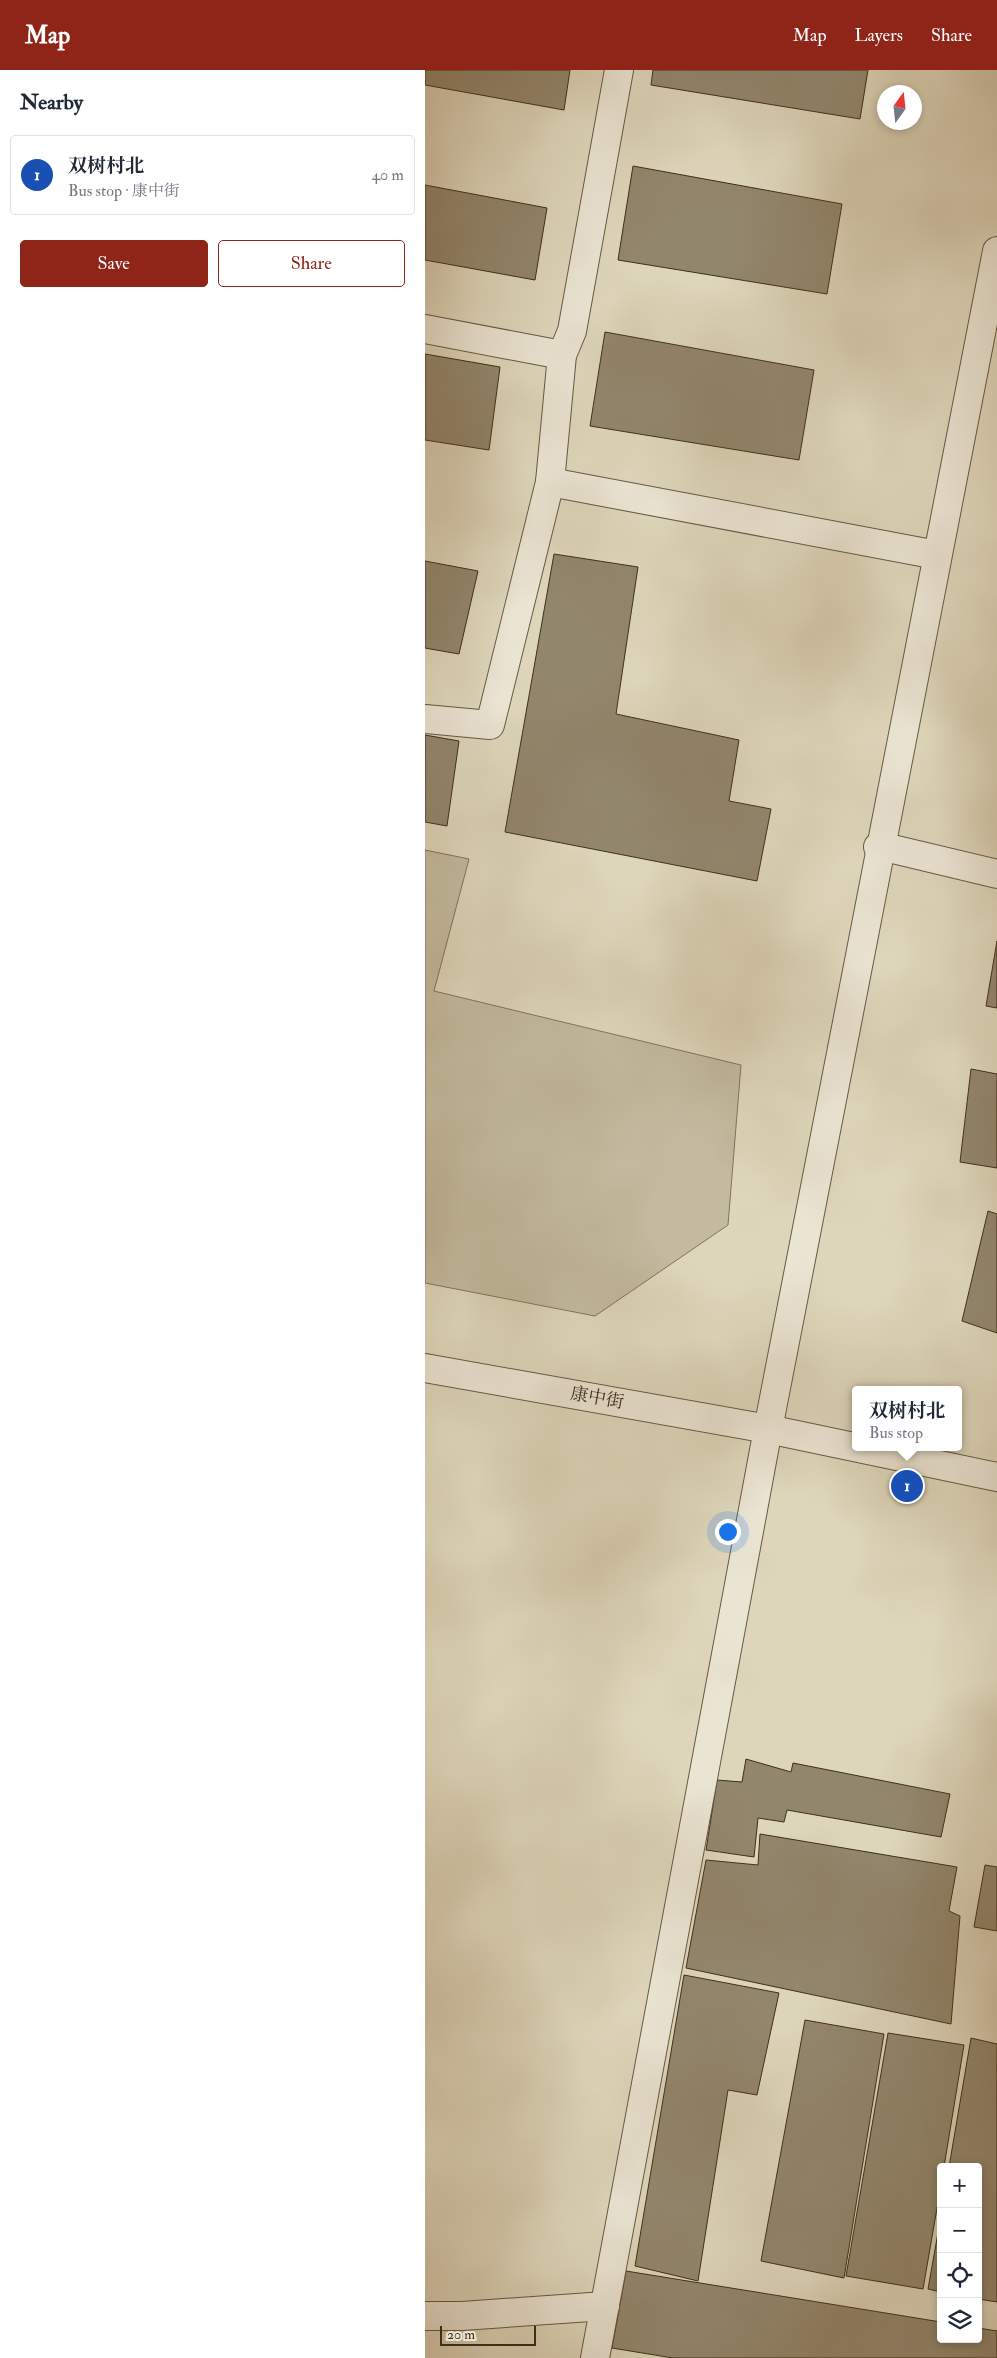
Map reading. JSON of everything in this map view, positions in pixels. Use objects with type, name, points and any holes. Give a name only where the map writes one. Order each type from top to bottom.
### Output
[{"type":"street","points":[[425,719],[490,725],[550,482],[562,355],[573,331],[619,70]]},
{"type":"street","points":[[595,2358],[879,846],[997,252]]},
{"type":"street","points":[[425,329],[562,355]]},
{"type":"street","points":[[550,482],[937,554]]},
{"type":"street","points":[[879,846],[997,874]]},
{"type":"street","name":"康中街","points":[[425,1368],[768,1429],[852,1447]]},
{"type":"street","name":"康中街","points":[[873,1451],[997,1477]]},
{"type":"street","points":[[425,2316],[463,2316],[605,2306]]},
{"type":"shaded area","points":[[425,850],[469,859],[434,991],[741,1065],[728,1225],[595,1316],[425,1283]]},
{"type":"building","points":[[425,70],[570,70],[564,110],[425,85]]},
{"type":"building","points":[[653,70],[868,70],[860,119],[651,85]]},
{"type":"building","points":[[633,166],[842,204],[827,294],[618,260]]},
{"type":"building","points":[[425,185],[547,208],[535,280],[425,260]]},
{"type":"building","points":[[605,332],[814,370],[799,460],[590,426]]},
{"type":"building","points":[[425,354],[500,367],[489,450],[425,440]]},
{"type":"building","points":[[554,554],[638,567],[616,714],[739,740],[729,801],[771,809],[757,881],[505,832]]},
{"type":"building","points":[[425,561],[478,571],[459,654],[425,648]]},
{"type":"building","points":[[425,735],[459,741],[447,826],[425,822]]},
{"type":"building","points":[[997,941],[997,1008],[986,1006]]},
{"type":"building","points":[[971,1069],[997,1074],[997,1168],[960,1162]]},
{"type":"building","points":[[988,1211],[997,1214],[997,1333],[962,1321]]},
{"type":"building","points":[[746,1759],[791,1772],[793,1763],[950,1794],[941,1837],[787,1810],[784,1822],[758,1818],[754,1857],[706,1850],[717,1780],[742,1782]]},
{"type":"building","points":[[760,1834],[957,1867],[949,1911],[960,1916],[951,2024],[686,1968],[706,1860],[758,1865]]},
{"type":"building","points":[[985,1865],[997,1867],[997,1931],[974,1927]]},
{"type":"building","points":[[684,1975],[779,1993],[757,2095],[728,2090],[698,2281],[635,2266]]},
{"type":"building","points":[[805,2020],[884,2034],[844,2278],[761,2261]]},
{"type":"building","points":[[888,2033],[964,2045],[945,2163],[937,2163],[937,2208],[923,2289],[846,2276]]},
{"type":"building","points":[[971,2038],[997,2044],[997,2302],[982,2300],[982,2163],[950,2163]]},
{"type":"building","points":[[937,2238],[937,2291],[928,2289]]},
{"type":"building","points":[[626,2271],[937,2321],[937,2343],[982,2343],[982,2329],[997,2331],[997,2358],[673,2358],[612,2348]]},
{"type":"place","name":"双树村北","points":[[907,1486]]}]
